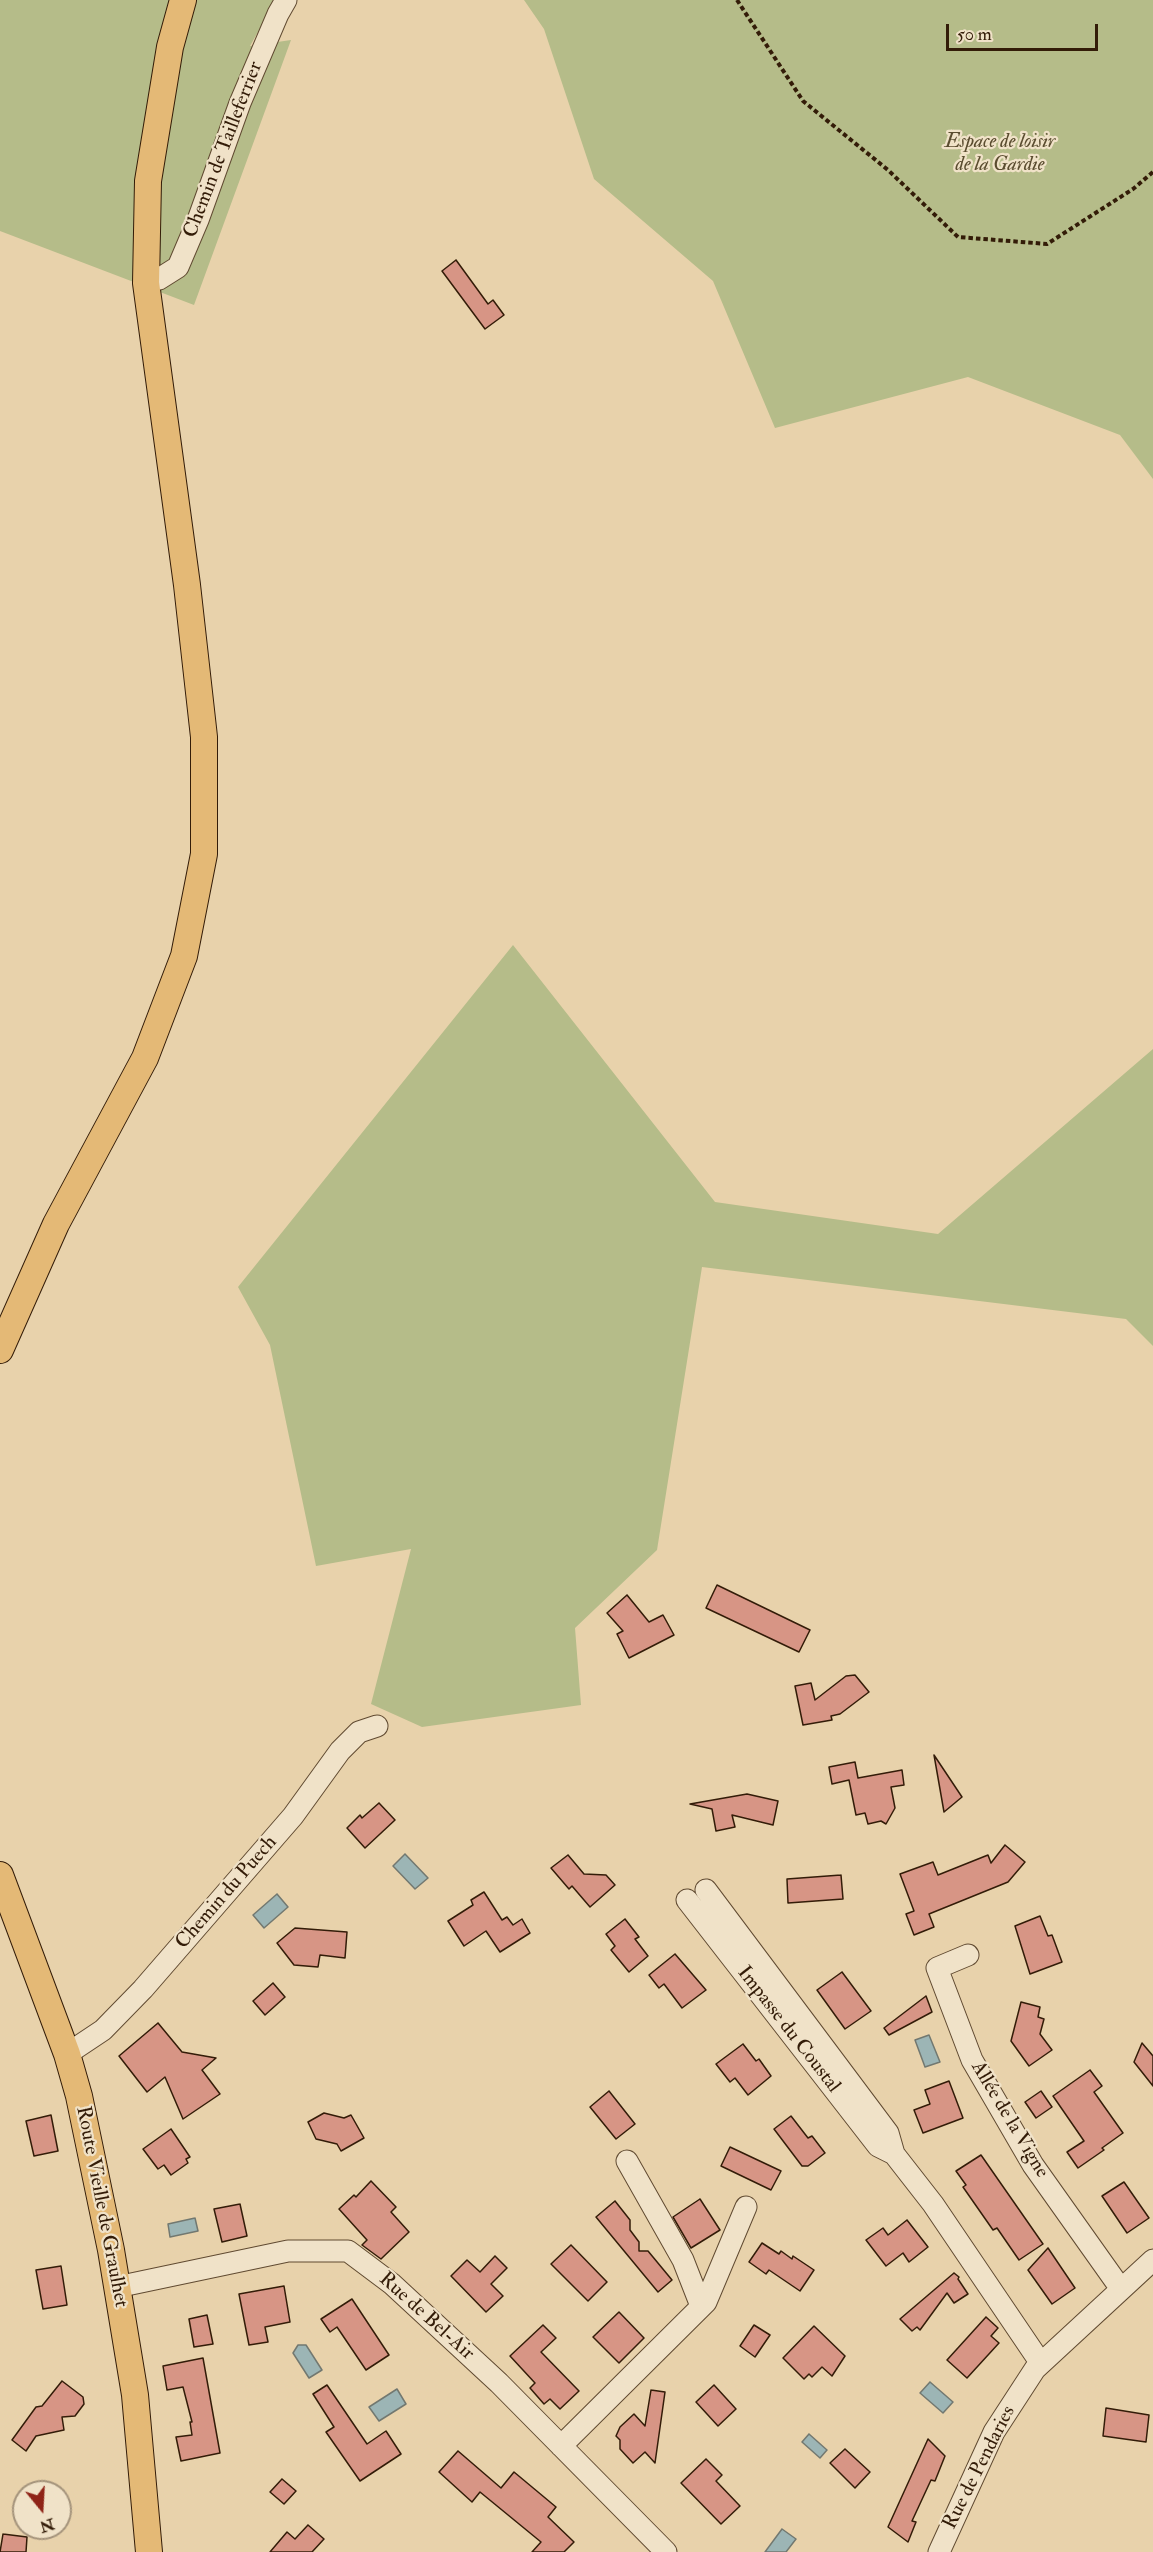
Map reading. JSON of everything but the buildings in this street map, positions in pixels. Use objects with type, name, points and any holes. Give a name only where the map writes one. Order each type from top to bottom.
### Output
[{"type":"main road","points":[[0,1350],[56,1224],[145,1058],[184,956],[204,855],[204,737],[187,585],[146,283],[148,181],[170,47],[183,0]]},
{"type":"main road","name":"Route Vieille de Graulhet","points":[[0,1875],[68,2054],[79,2096],[117,2287],[135,2395],[149,2552]]},
{"type":"street","name":"Chemin de Tailleferrier","points":[[146,283],[159,279],[178,267],[198,220],[240,103],[286,0]]},
{"type":"street","name":"Chemin du Puech","points":[[68,2054],[103,2030],[143,1989],[293,1816],[340,1751],[359,1732],[377,1726]]},
{"type":"street","name":"Impasse du Coustal","points":[[705,1890],[888,2133],[894,2154],[933,2204],[1040,2362]]},
{"type":"street","name":"Impasse du Coustal","points":[[687,1900],[878,2146],[894,2154]]},
{"type":"street","name":"Allée de la Vigne","points":[[968,1955],[937,1968],[972,2060],[1034,2165],[1121,2289]]},
{"type":"street","points":[[627,2161],[683,2260],[701,2306]]},
{"type":"street","points":[[561,2446],[706,2302],[746,2207]]},
{"type":"street","name":"Rue de Bel-Air","points":[[117,2287],[288,2251],[348,2252],[392,2284],[499,2383],[666,2552]]},
{"type":"street","name":"Rue de Pendaries","points":[[939,2552],[994,2432],[1040,2362],[1153,2260]]},
{"type":"path","points":[[737,0],[803,101],[888,170],[958,237],[1047,244],[1133,189],[1153,172]]},
{"type":"green space","points":[[0,0],[276,0],[250,46],[291,40],[194,305],[0,231]]},
{"type":"green space","name":"Espace de loisir de la Gardie","points":[[524,0],[1153,0],[1153,479],[1120,435],[968,377],[775,428],[713,281],[594,179],[544,29]]},
{"type":"green space","points":[[513,945],[715,1202],[938,1234],[1153,1049],[1153,1346],[1126,1319],[702,1267],[657,1550],[575,1628],[581,1705],[422,1727],[371,1704],[411,1549],[316,1566],[270,1345],[238,1287]]},
{"type":"water","points":[[405,1854],[428,1878],[415,1889],[393,1866]]},
{"type":"water","points":[[277,1894],[288,1907],[264,1928],[253,1915]]},
{"type":"water","points":[[929,2035],[940,2062],[925,2067],[915,2040]]},
{"type":"water","points":[[195,2218],[198,2231],[170,2237],[168,2224]]},
{"type":"water","points":[[298,2345],[306,2345],[322,2370],[309,2378],[293,2353]]},
{"type":"water","points":[[930,2382],[953,2402],[943,2413],[920,2393]]},
{"type":"water","points":[[397,2389],[406,2404],[379,2421],[369,2407]]},
{"type":"water","points":[[809,2434],[827,2450],[820,2458],[802,2442]]},
{"type":"water","points":[[782,2529],[796,2539],[786,2552],[765,2552]]}]
